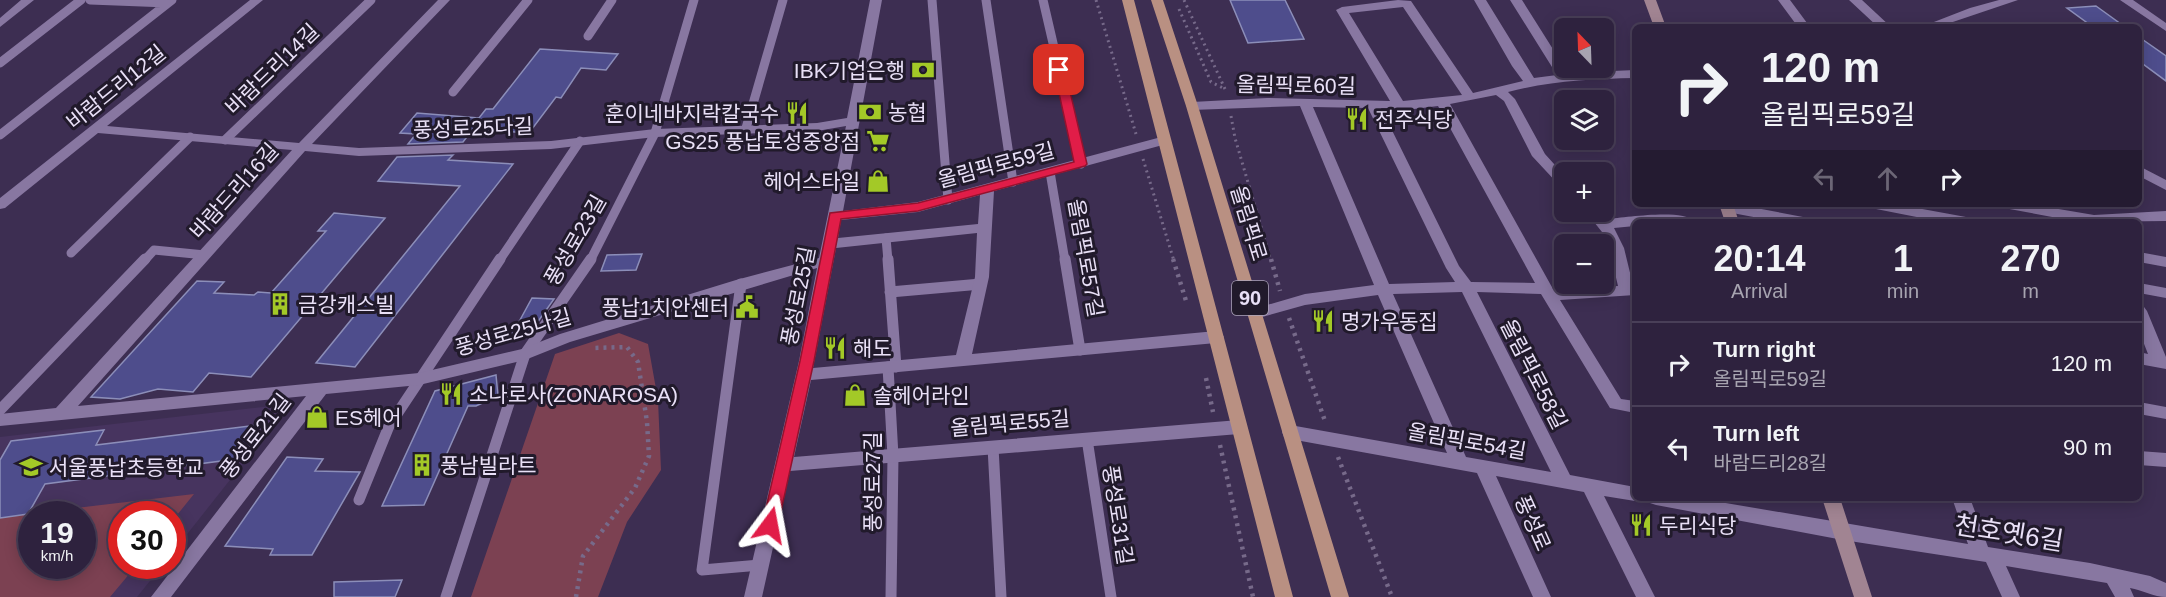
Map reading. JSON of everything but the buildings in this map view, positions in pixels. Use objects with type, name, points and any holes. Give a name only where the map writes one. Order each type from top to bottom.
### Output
[{"type":"main road","name":"90","points":[[1128,0],[1284,597]]},
{"type":"main road","name":"올림픽로","points":[[1157,0],[1192,106],[1340,597]]},
{"type":"street","points":[[0,24],[28,0]]},
{"type":"street","name":"바람드리12길","points":[[0,205],[257,0]]},
{"type":"street","name":"바람드리16길","points":[[61,414],[302,147],[444,0]]},
{"type":"street","name":"풍성로25길","points":[[753,597],[804,375],[876,0]]},
{"type":"street","points":[[1480,0],[1518,66],[1531,83]]},
{"type":"street","points":[[1516,0],[1554,61]]},
{"type":"street","points":[[1650,0],[1659,24]]},
{"type":"street","points":[[1784,0],[1802,24]]},
{"type":"street","points":[[1855,0],[1882,24]]},
{"type":"street","points":[[1935,24],[1974,10],[2012,0]]},
{"type":"street","points":[[2127,0],[2166,28]]},
{"type":"street","name":"올림픽로60길","points":[[1398,103],[1342,10],[1406,2],[1470,98]]},
{"type":"street","name":"올림픽로60길","points":[[1614,75],[1632,74]]},
{"type":"street","name":"올림픽로60길","points":[[1192,106],[1231,102],[1414,105],[1470,98],[1558,78]]},
{"type":"street","points":[[1499,91],[1509,99],[1539,156],[1554,172]]},
{"type":"street","points":[[1442,102],[1548,292],[1616,404],[1632,407]]},
{"type":"street","points":[[1306,105],[1384,291],[1460,463]]},
{"type":"street","name":"올림픽로58길","points":[[1373,105],[1453,268],[1466,286],[1564,482]]},
{"type":"street","name":"풍성로25다길","points":[[95,129],[358,152],[551,145],[656,133],[817,127],[853,121]]},
{"type":"street","name":"올림픽로59길","points":[[835,216],[918,207],[1165,140]]},
{"type":"street","points":[[2142,172],[2166,186]]},
{"type":"street","points":[[962,361],[981,284],[987,189]]},
{"type":"street","points":[[1731,207],[1789,219]]},
{"type":"street","points":[[1906,207],[1954,219]]},
{"type":"street","points":[[2021,207],[2088,219]]},
{"type":"street","points":[[2142,220],[2162,220]]},
{"type":"street","points":[[1605,224],[1632,222]]},
{"type":"street","name":"올림픽로58길","points":[[1255,314],[1311,298],[1384,291],[1466,286],[1548,292],[1631,290],[1621,253],[1605,224]]},
{"type":"street","points":[[830,244],[985,228]]},
{"type":"street","points":[[2142,258],[2166,262]]},
{"type":"street","name":"풍성로25나길","points":[[0,420],[419,379],[525,354],[565,338],[741,284],[826,261]]},
{"type":"street","points":[[2142,289],[2166,293]]},
{"type":"street","points":[[2142,318],[2162,362]]},
{"type":"street","name":"올림픽로57길","points":[[804,375],[1216,337]]},
{"type":"street","points":[[2142,359],[2162,362]]},
{"type":"street","name":"풍성로21길","points":[[160,597],[321,389]]},
{"type":"street","points":[[2142,409],[2166,413]]},
{"type":"street","name":"올림픽로55길","points":[[783,465],[1239,427]]},
{"type":"street","name":"올림픽로54길","points":[[1290,432],[1632,493]]},
{"type":"street","points":[[2142,458],[2166,460]]},
{"type":"street","name":"풍성로","points":[[1484,467],[1542,597]]},
{"type":"street","points":[[1590,486],[1646,597]]},
{"type":"street","points":[[1672,501],[1843,532]]},
{"type":"street","points":[[1833,501],[1863,597]]},
{"type":"street","points":[[1962,501],[1987,555],[2011,597]]},
{"type":"street","name":"천호옛6길","points":[[1843,532],[2113,576],[2150,584],[2166,592]]},
{"type":"street","points":[[2113,576],[2125,597]]},
{"type":"lane","points":[[0,63],[81,0]]},
{"type":"lane","points":[[90,0],[170,1]]},
{"type":"lane","name":"바람드리14길","points":[[225,140],[371,0]]},
{"type":"lane","points":[[453,92],[528,0]]},
{"type":"lane","points":[[588,36],[612,0]]},
{"type":"lane","name":"풍성로23길","points":[[446,597],[525,354],[586,268],[656,133],[694,0]]},
{"type":"lane","points":[[746,128],[783,0]]},
{"type":"lane","points":[[932,0],[948,200]]},
{"type":"lane","points":[[986,0],[1013,182]]},
{"type":"lane","points":[[1043,0],[1081,164]]},
{"type":"lane","points":[[0,135],[170,1]]},
{"type":"lane","points":[[70,253],[190,137]]},
{"type":"lane","name":"풍성로25나길","points":[[359,500],[389,426],[580,141]]},
{"type":"lane","name":"올림픽로57길","points":[[1050,172],[1080,350]]},
{"type":"lane","name":"풍성로27길","points":[[886,238],[892,367],[891,597]]},
{"type":"lane","points":[[0,410],[154,250],[205,255]]},
{"type":"lane","points":[[741,284],[702,570],[760,565]]},
{"type":"lane","points":[[890,292],[981,284]]},
{"type":"lane","name":"풍성로31길","points":[[1087,439],[1112,597]]},
{"type":"lane","points":[[993,447],[1001,597]]},
{"type":"path","points":[[1096,0],[1187,305]]},
{"type":"path","points":[[1175,0],[1211,82],[1225,90],[1184,0]]},
{"type":"path","points":[[1230,113],[1235,138],[1285,305],[1331,439],[1392,597]]},
{"type":"path","points":[[565,338],[582,349],[627,347],[638,362],[649,456],[635,488],[583,556],[576,597]]},
{"type":"path","points":[[1205,373],[1253,597]]},
{"type":"shaded area","points":[[619,333],[648,344],[658,400],[661,470],[627,522],[598,597],[471,597],[555,354]]},
{"type":"shaded area","points":[[290,404],[186,536],[186,501],[108,501],[108,579],[152,579],[137,597],[0,597],[0,437]]},
{"type":"shaded area","points":[[194,494],[186,504],[186,501],[135,501]]},
{"type":"shaded area","points":[[108,504],[108,579],[125,579],[110,597],[0,597],[0,517],[18,515],[18,579],[96,579],[96,506]]},
{"type":"place","name":"IBK기업은행","points":[[923,70]]},
{"type":"place","name":"농협","points":[[870,112]]},
{"type":"place","name":"훈이네바지락칼국수","points":[[797,113]]},
{"type":"place","name":"전주식당","points":[[1357,119]]},
{"type":"place","name":"GS25 풍납토성중앙점","points":[[878,141]]},
{"type":"place","name":"헤어스타일","points":[[878,181]]},
{"type":"place","name":"금강캐스빌","points":[[280,304]]},
{"type":"place","name":"풍납1치안센터","points":[[747,307]]},
{"type":"place","name":"명가우동집","points":[[1323,321]]},
{"type":"place","name":"해도","points":[[835,348]]},
{"type":"place","name":"소나로사(ZONAROSA)","points":[[451,394]]},
{"type":"place","name":"솔헤어라인","points":[[855,395]]},
{"type":"place","name":"ES헤어","points":[[317,417]]},
{"type":"place","name":"풍남빌라트","points":[[422,465]]},
{"type":"place","name":"서울풍납초등학교","points":[[31,467]]},
{"type":"place","name":"두리식당","points":[[1641,525]]},
{"type":"route","points":[[770,525],[807,361],[835,216],[918,207],[1081,164],[1059,70]]}]
